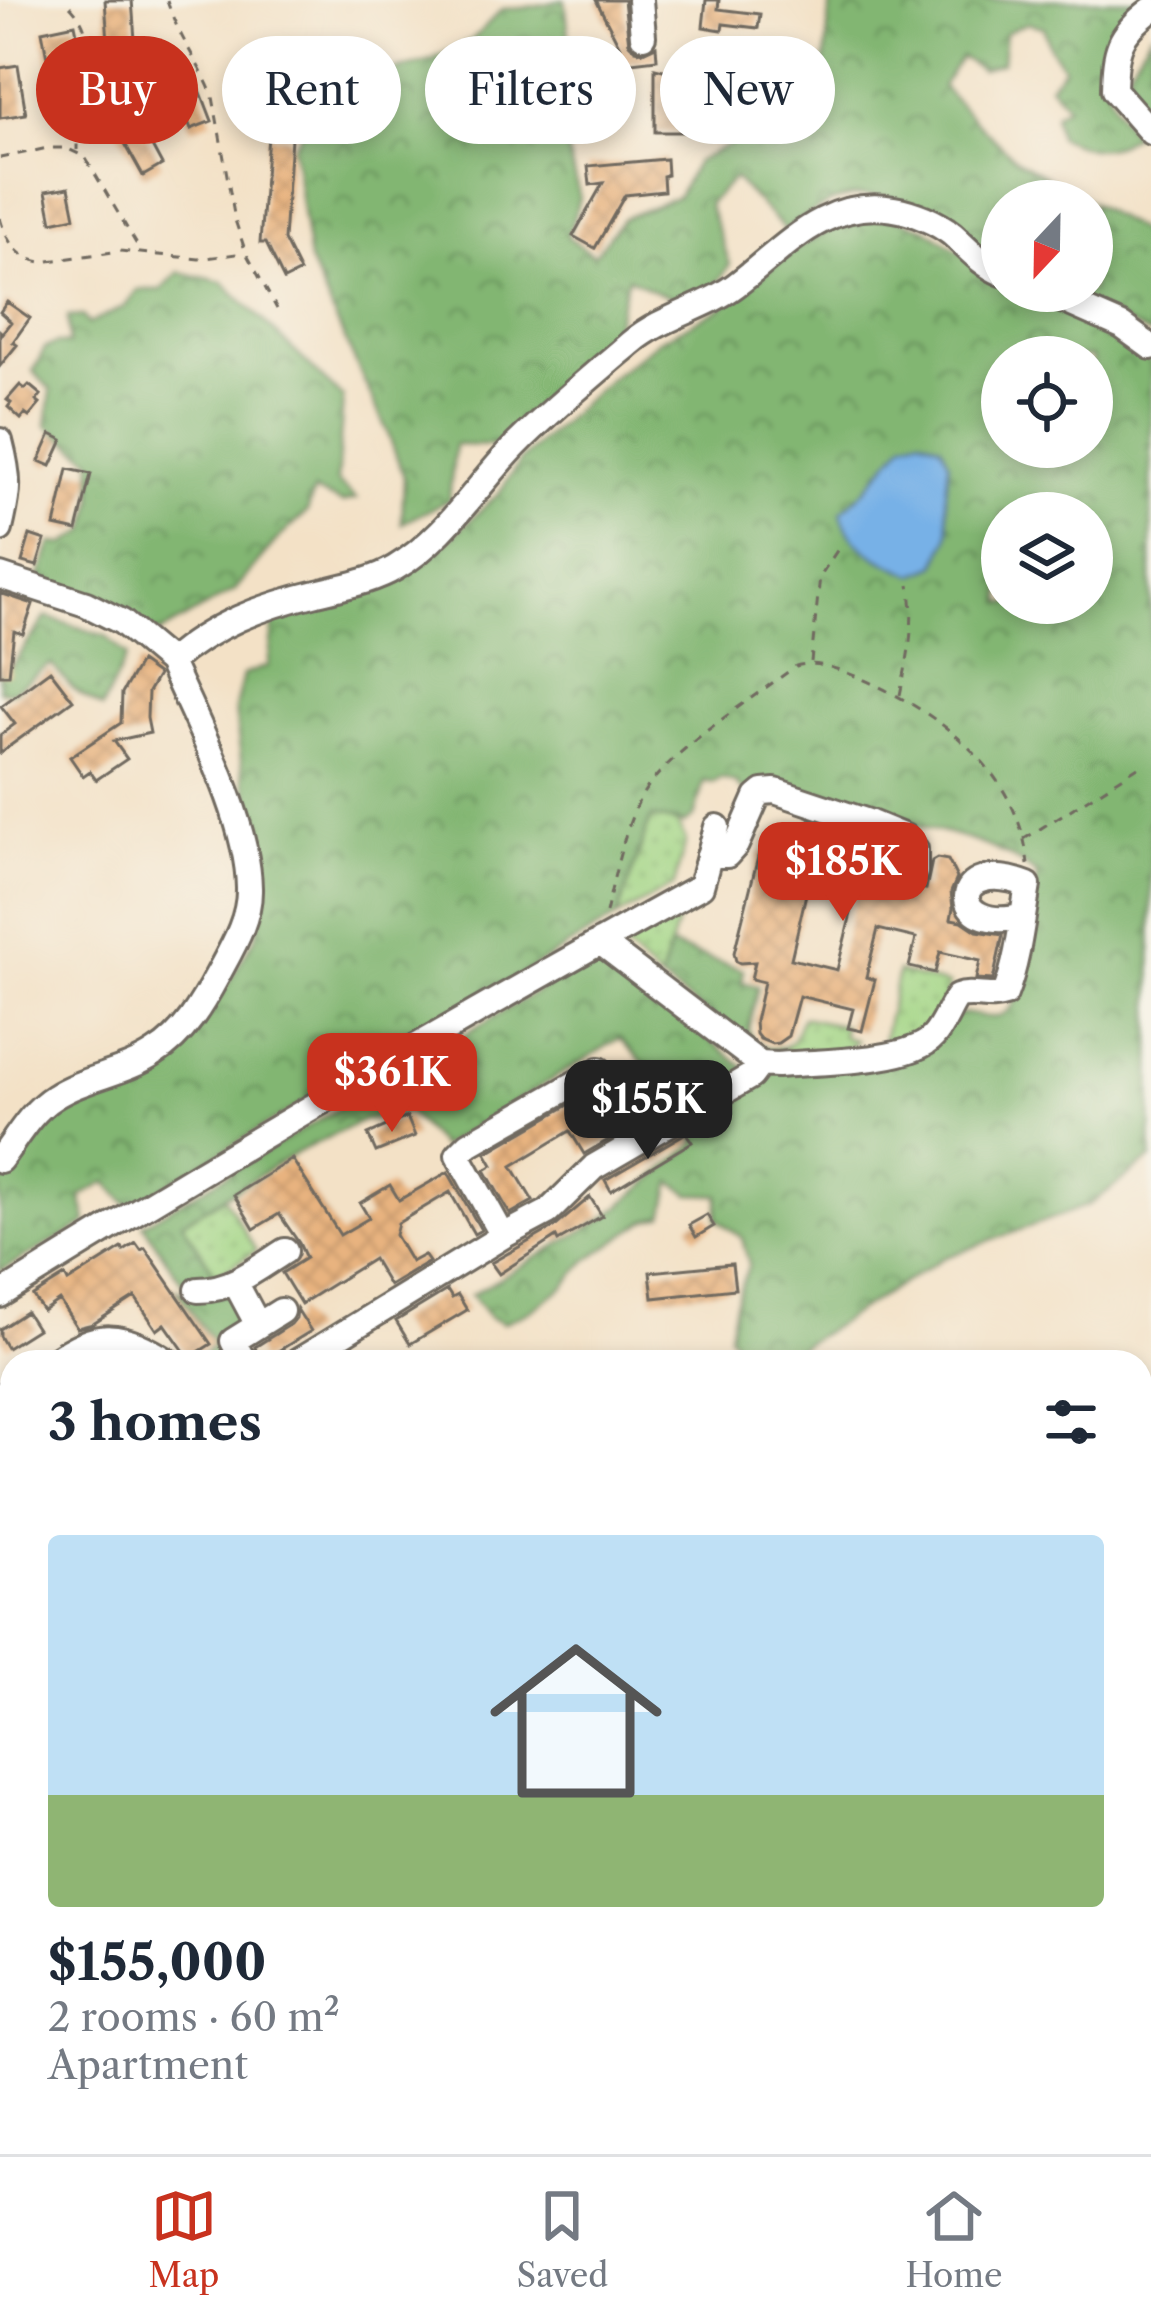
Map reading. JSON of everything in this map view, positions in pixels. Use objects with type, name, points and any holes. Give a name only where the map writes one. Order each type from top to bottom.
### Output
[{"type":"street","points":[[640,0],[644,36]]},
{"type":"street","points":[[1151,10],[1124,33],[1115,59],[1114,89],[1151,132]]},
{"type":"street","points":[[170,662],[200,640],[263,607],[394,569],[441,531],[515,446],[634,340],[672,316],[732,289],[808,228],[848,208],[899,209],[928,220],[950,232],[981,261]]},
{"type":"street","points":[[1090,312],[1122,326],[1151,347]]},
{"type":"street","points":[[0,441],[9,474],[0,529]]},
{"type":"street","points":[[0,576],[86,604],[122,622],[170,662],[235,818],[249,888],[244,921],[211,988],[185,1027],[167,1045],[128,1068],[50,1099],[0,1160]]},
{"type":"street","points":[[709,855],[727,856],[757,797],[775,791],[905,837],[915,850],[916,872]]},
{"type":"street","points":[[0,1295],[700,886],[717,827]]},
{"type":"street","points":[[600,942],[760,1064],[777,1065],[885,1057],[920,1048],[932,1039],[957,997],[1005,994],[1023,916],[1028,885],[991,876],[968,888],[972,910],[989,920],[1023,916]]},
{"type":"street","points":[[317,1350],[548,1212],[594,1167],[751,1076],[760,1064]]},
{"type":"street","points":[[503,1236],[458,1155],[469,1144],[599,1070]]},
{"type":"street","points":[[199,1290],[235,1282],[285,1251]]},
{"type":"street","points":[[235,1282],[270,1318],[233,1341],[238,1350]]},
{"type":"street","points":[[69,1350],[97,1339],[124,1340],[144,1350]]},
{"type":"path","points":[[167,0],[173,22],[214,97],[235,220],[246,253],[277,309]]},
{"type":"path","points":[[70,6],[80,16],[90,46],[77,152]]},
{"type":"path","points":[[0,158],[48,148],[66,148],[85,157],[141,252]]},
{"type":"path","points":[[0,218],[15,249],[42,262],[141,252],[199,259],[246,253]]},
{"type":"path","points":[[811,664],[820,576],[838,549]]},
{"type":"path","points":[[899,696],[911,641],[909,585]]},
{"type":"path","points":[[600,942],[628,832],[644,792],[661,771],[722,722],[796,666],[811,664],[899,696],[968,744],[1000,785],[1024,839],[1028,885]]},
{"type":"path","points":[[1024,839],[1138,767]]},
{"type":"green space","points":[[565,0],[569,36],[476,36],[502,9]]},
{"type":"green space","points":[[831,0],[1143,0],[1126,14],[1107,46],[1106,81],[1133,135],[1113,146],[1097,149],[1058,137],[1054,115],[1067,105],[1049,85],[1064,68],[1044,27],[1027,23],[1005,33],[1002,63],[981,70],[961,57],[942,86],[1017,160],[1052,180],[981,180],[981,251],[894,199],[877,196],[836,201],[785,230],[734,178],[708,204],[730,264],[719,280],[708,291],[684,299],[628,277],[609,348],[498,446],[455,445],[449,500],[402,523],[404,477],[309,261],[293,146],[401,144],[401,69],[425,62],[425,144],[566,144],[580,198],[567,237],[594,255],[622,219],[678,196],[696,162],[732,144],[835,144],[835,36],[827,36]]},
{"type":"green space","points":[[1151,33],[1151,119],[1129,97],[1129,68]]},
{"type":"green space","points":[[1113,215],[1151,238],[1151,335],[1104,312],[1113,312]]},
{"type":"green space","points":[[855,217],[895,218],[927,229],[981,267],[981,312],[1072,312],[1121,340],[1151,364],[1151,1159],[1089,1205],[943,1258],[795,1350],[742,1350],[729,1335],[749,1264],[742,1238],[717,1219],[719,1195],[690,1194],[672,1182],[664,1215],[645,1221],[586,1261],[564,1287],[529,1311],[503,1323],[489,1317],[471,1295],[607,1217],[697,1142],[687,1123],[775,1069],[890,1061],[960,1014],[996,1017],[1014,1004],[1037,875],[1007,855],[959,837],[749,792],[721,778],[714,783],[704,781],[694,817],[684,824],[651,817],[617,917],[129,1207],[107,1182],[81,1196],[87,1223],[0,1271],[0,1174],[24,1136],[54,1105],[175,1056],[210,1014],[256,936],[267,894],[264,857],[243,777],[235,709],[243,675],[268,666],[274,619],[392,583],[428,560],[499,493],[520,461],[659,340],[721,308],[795,249]]},
{"type":"green space","points":[[179,272],[223,282],[343,398],[337,482],[356,499],[342,503],[314,491],[307,512],[235,590],[158,634],[112,606],[38,581],[52,543],[65,544],[87,531],[94,499],[92,459],[47,426],[51,390],[33,371],[45,348],[69,344],[68,317],[83,316],[88,324],[124,307],[137,290],[161,290]]},
{"type":"green space","points":[[46,617],[106,636],[127,656],[102,708],[73,689],[51,664],[13,691],[0,691],[0,665],[12,666]]},
{"type":"green space","points":[[651,816],[677,823],[686,841],[674,885],[617,917]]},
{"type":"green space","points":[[672,913],[676,926],[660,980],[618,941]]},
{"type":"green space","points":[[670,946],[744,970],[742,982],[758,986],[748,1029],[753,1040],[770,1049],[784,1047],[786,1058],[769,1059],[660,980]]},
{"type":"green space","points":[[599,955],[747,1069],[681,1112],[620,1038],[441,1147],[408,1112],[364,1120],[296,1153],[182,1222],[216,1276],[183,1284],[143,1224]]},
{"type":"green space","points":[[898,972],[949,985],[931,1033],[883,1041]]},
{"type":"green space","points":[[802,1017],[844,1026],[842,1035],[856,1041],[832,1053],[786,1058],[784,1047],[793,1041]]},
{"type":"green space","points":[[224,1197],[256,1251],[216,1276],[182,1222]]},
{"type":"green space","points":[[177,1290],[193,1296],[231,1294],[248,1317],[227,1330],[234,1350],[208,1350],[214,1344]]},
{"type":"water","points":[[921,437],[941,445],[949,461],[949,529],[936,566],[914,575],[859,544],[841,512],[905,442]]},
{"type":"building","points":[[105,0],[132,0],[135,36],[108,36]]},
{"type":"building","points":[[596,0],[624,0],[628,36],[614,36]]},
{"type":"building","points":[[706,0],[719,0],[718,9],[760,14],[758,28],[703,27]]},
{"type":"building","points":[[75,24],[78,36],[43,36],[42,31]]},
{"type":"building","points":[[656,46],[657,59],[636,61],[636,50]]},
{"type":"building","points":[[18,65],[26,114],[0,118],[0,68]]},
{"type":"building","points":[[655,68],[660,69],[660,132],[655,132]]},
{"type":"building","points":[[198,87],[212,121],[198,126]]},
{"type":"building","points":[[125,144],[151,144],[162,165],[143,176]]},
{"type":"building","points":[[267,144],[291,144],[284,240],[300,272],[284,280],[266,243],[260,243]]},
{"type":"building","points":[[666,159],[664,191],[625,195],[595,248],[573,236],[603,183],[590,185],[588,166]]},
{"type":"building","points":[[69,187],[75,217],[52,222],[46,191]]},
{"type":"building","points":[[7,302],[30,318],[0,366],[0,331],[11,322],[0,312]]},
{"type":"building","points":[[20,385],[25,389],[29,385],[41,395],[36,401],[40,404],[21,419],[7,400]]},
{"type":"building","points":[[51,434],[63,440],[51,466],[39,461]]},
{"type":"building","points":[[68,469],[91,474],[77,531],[55,526]]},
{"type":"building","points":[[30,535],[45,540],[37,566],[22,562]]},
{"type":"building","points":[[0,593],[33,604],[23,634],[14,631],[9,675],[0,675]]},
{"type":"building","points":[[140,662],[158,675],[148,692],[150,733],[114,741],[127,759],[96,780],[90,771],[83,776],[70,757],[121,723],[122,693]]},
{"type":"building","points":[[50,670],[73,700],[0,753],[0,735],[15,724],[1,706]]},
{"type":"building","points":[[810,820],[895,851],[894,882],[908,887],[926,889],[932,861],[948,860],[957,878],[951,892],[951,919],[977,931],[1003,935],[993,980],[976,979],[980,961],[940,952],[935,973],[909,967],[916,938],[878,929],[866,977],[875,980],[862,1031],[848,1028],[853,1009],[799,996],[788,1036],[772,1044],[760,1039],[755,1021],[764,982],[751,979],[755,962],[740,963],[734,953],[759,853],[767,850],[779,857],[785,834],[806,839]],"holes":[[[815,855],[859,864],[857,872],[861,873],[837,970],[791,959]]]},
{"type":"building","points":[[610,1081],[636,1124],[584,1154],[570,1131],[512,1166],[533,1201],[510,1214],[485,1170],[493,1165],[486,1153]]},
{"type":"building","points":[[407,1117],[415,1136],[376,1152],[368,1134]]},
{"type":"building","points":[[686,1133],[692,1142],[611,1191],[605,1180]]},
{"type":"building","points":[[292,1159],[340,1235],[369,1218],[360,1203],[390,1185],[399,1200],[448,1172],[481,1230],[474,1234],[450,1192],[398,1223],[395,1235],[411,1262],[424,1255],[429,1262],[389,1286],[373,1259],[301,1304],[282,1273],[306,1258],[299,1243],[279,1214],[254,1229],[234,1195]]},
{"type":"building","points":[[590,1197],[602,1216],[558,1241],[556,1237],[499,1274],[491,1263],[556,1226]]},
{"type":"building","points":[[707,1215],[714,1226],[696,1237],[689,1225]]},
{"type":"building","points":[[136,1243],[141,1250],[145,1248],[211,1344],[202,1350],[183,1350],[165,1324],[157,1330],[135,1297],[93,1324],[77,1328],[59,1300],[43,1311],[33,1296],[65,1276],[68,1282]]},
{"type":"building","points":[[732,1264],[735,1289],[653,1298],[650,1272]]},
{"type":"building","points":[[447,1290],[452,1298],[458,1295],[467,1310],[410,1344],[396,1321]]},
{"type":"building","points":[[297,1309],[311,1331],[280,1350],[256,1350],[255,1347],[296,1318]]},
{"type":"building","points":[[26,1312],[37,1329],[7,1348],[0,1329]]}]
